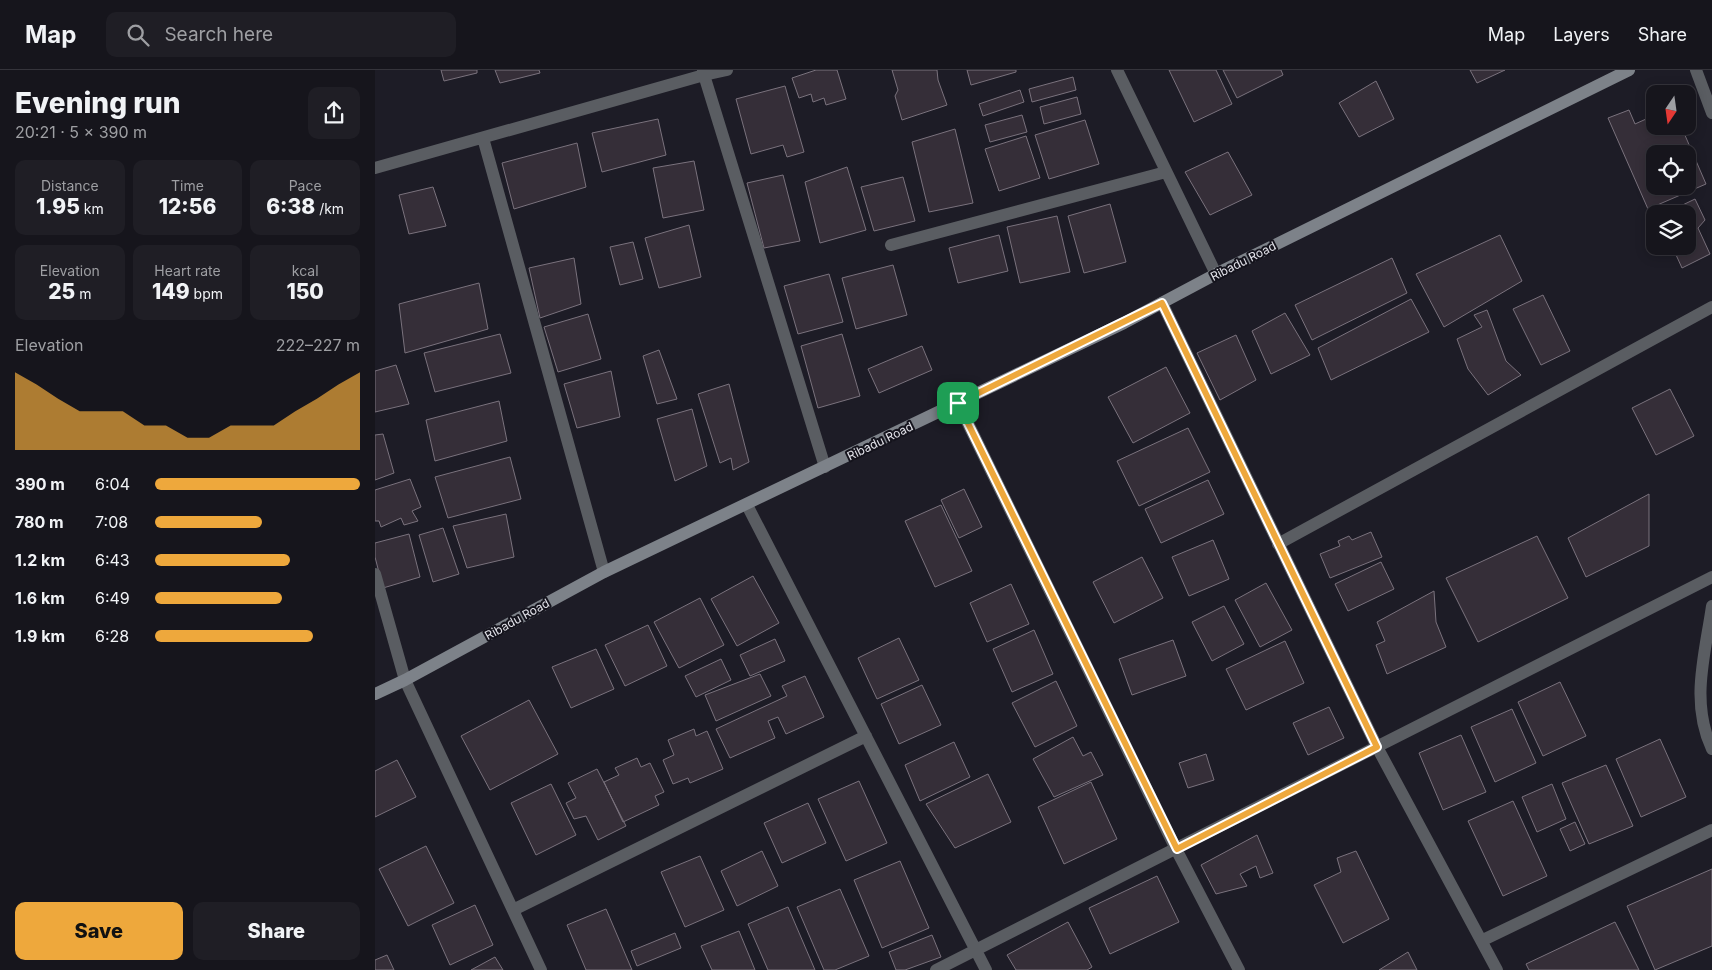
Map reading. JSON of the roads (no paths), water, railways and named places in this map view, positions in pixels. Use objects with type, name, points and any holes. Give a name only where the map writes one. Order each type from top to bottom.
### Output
[{"type":"street","points":[[375,168],[704,73],[727,70]]},
{"type":"street","points":[[1117,70],[1216,274]]},
{"type":"street","name":"Ribadu Road","points":[[375,694],[405,680],[604,572],[958,403],[1629,70]]},
{"type":"street","points":[[1696,70],[1712,113]]},
{"type":"street","points":[[704,73],[825,467]]},
{"type":"street","points":[[483,138],[604,572]]},
{"type":"street","points":[[891,245],[1166,172]]},
{"type":"street","points":[[1162,303],[1377,747],[1483,940],[1497,970]]},
{"type":"street","points":[[1278,544],[1712,307]]},
{"type":"street","points":[[958,403],[1177,849],[1239,970]]},
{"type":"street","points":[[747,505],[986,970]]},
{"type":"street","points":[[375,574],[405,680],[541,970]]},
{"type":"street","points":[[936,970],[1712,577]]},
{"type":"street","points":[[1712,606],[1698,696],[1705,733],[1712,749]]},
{"type":"street","points":[[513,910],[866,736]]},
{"type":"street","points":[[1483,940],[1712,830]]}]
